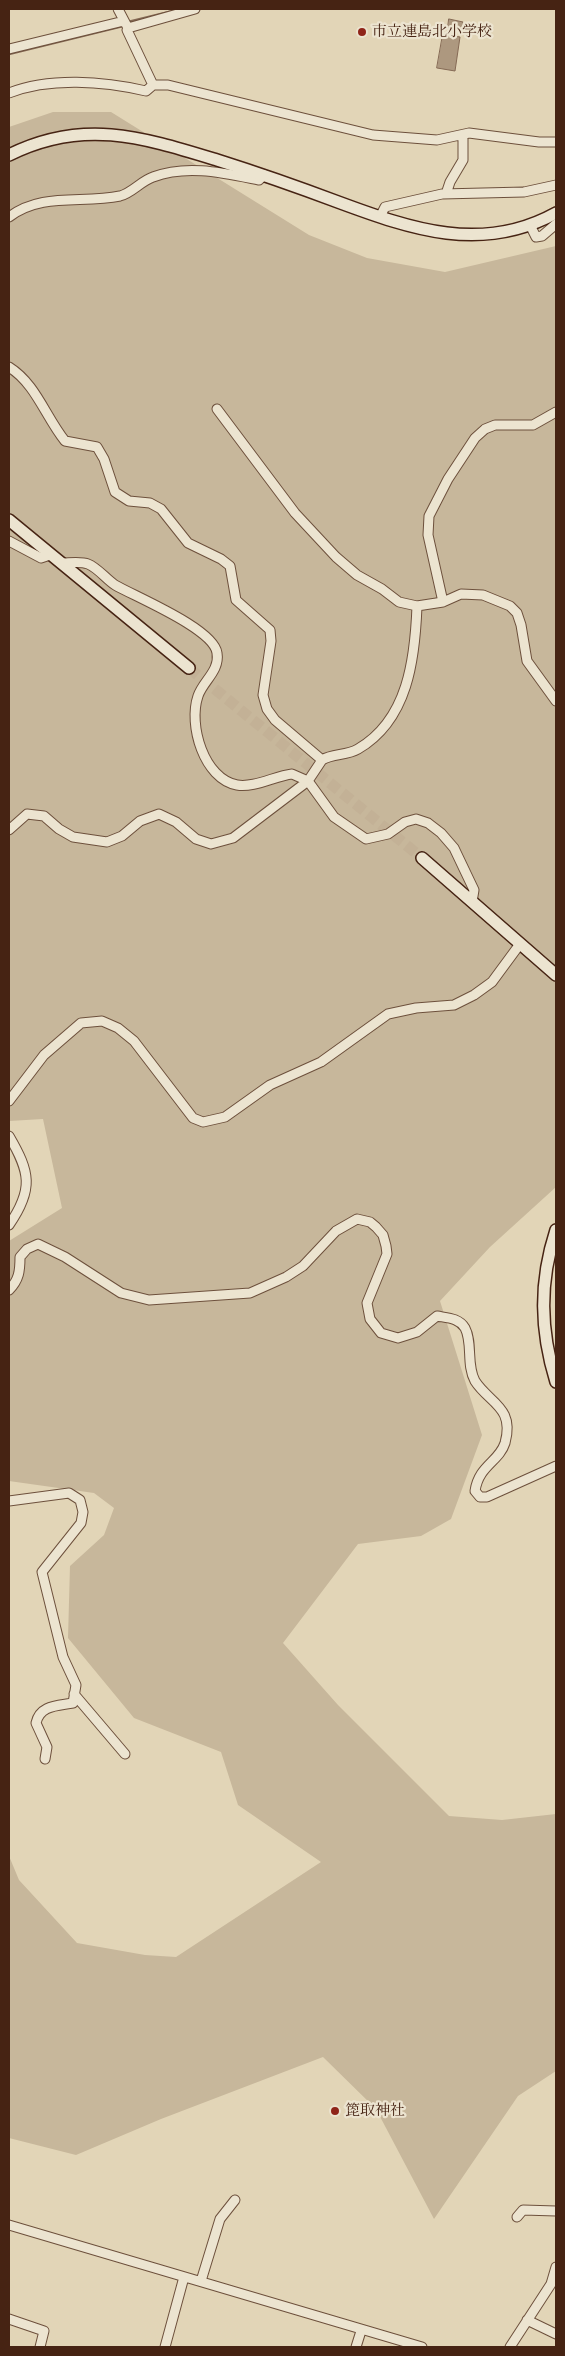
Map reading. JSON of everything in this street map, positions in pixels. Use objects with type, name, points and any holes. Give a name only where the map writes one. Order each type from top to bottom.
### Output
[{"type":"street","points":[[118,9],[153,85]]},
{"type":"street","points":[[9,49],[195,9]]},
{"type":"street","points":[[9,93],[62,82],[146,91],[153,85],[168,85],[374,135],[437,140],[469,133],[539,142],[556,142]]},
{"type":"street","points":[[9,155],[62,136],[82,133],[121,134],[169,145],[264,175],[380,217],[430,232],[485,234],[530,225],[556,213]]},
{"type":"street","points":[[446,194],[450,182],[464,160],[463,134]]},
{"type":"street","points":[[9,217],[24,207],[49,200],[120,196],[146,180],[159,175],[184,171],[217,172],[258,180],[264,175]]},
{"type":"street","points":[[380,217],[385,207],[446,194],[524,192],[556,185]]},
{"type":"street","points":[[530,225],[536,237],[542,236],[556,224]]},
{"type":"street","points":[[9,367],[22,376],[32,388],[65,440],[97,447],[104,459],[115,492],[129,501],[150,504],[161,509],[188,544],[221,559],[230,566],[236,600],[270,630],[272,641],[263,695],[267,709],[275,720],[322,760]]},
{"type":"street","points":[[218,410],[270,482],[336,557],[357,575],[382,589],[399,602],[417,606],[443,602],[461,594],[483,595],[510,606],[516,613],[521,625],[527,661],[556,701]]},
{"type":"street","points":[[443,602],[428,535],[429,516],[448,479],[475,438],[484,429],[496,425],[533,425],[556,412]]},
{"type":"street","points":[[9,520],[189,668]]},
{"type":"street","points":[[9,540],[41,558],[50,555]]},
{"type":"street","points":[[62,563],[88,563],[113,583],[139,598],[166,609],[208,639],[217,651],[217,665],[198,696],[196,721],[200,746],[208,764],[221,778],[238,785],[263,782],[292,774],[308,781],[334,817],[366,839],[388,834],[405,822],[416,819],[428,823],[442,833],[454,848],[474,890],[472,902]]},
{"type":"street","points":[[9,830],[27,814],[44,816],[59,829],[73,837],[107,842],[122,836],[140,821],[159,814],[176,822],[196,839],[211,844],[233,838],[308,781],[322,760],[330,755],[358,749],[379,733],[394,714],[410,672],[416,641],[417,606]]},
{"type":"street","points":[[422,858],[556,975]]},
{"type":"street","points":[[9,1101],[44,1055],[81,1023],[102,1021],[118,1028],[134,1041],[193,1118],[204,1122],[225,1117],[270,1085],[321,1062],[388,1014],[416,1008],[454,1004],[474,995],[492,982],[520,944]]},
{"type":"street","points":[[9,1136],[23,1159],[28,1180],[22,1203],[9,1226]]},
{"type":"street","points":[[9,1290],[16,1283],[18,1277],[20,1257],[27,1248],[38,1244],[65,1257],[121,1293],[149,1300],[250,1293],[286,1277],[303,1266],[346,1223],[357,1219],[370,1222],[383,1235],[387,1254],[367,1303],[370,1319],[381,1333],[398,1338],[417,1332],[437,1316],[457,1320],[465,1328],[470,1367],[475,1381],[504,1411],[507,1429],[505,1444],[477,1479],[475,1491],[480,1498],[486,1498],[556,1466]]},
{"type":"street","points":[[556,1230],[548,1256],[542,1305],[548,1356],[556,1382]]},
{"type":"street","points":[[9,1501],[69,1493],[80,1500],[83,1512],[81,1523],[42,1572],[63,1657],[76,1685],[73,1703],[44,1709],[38,1714],[36,1723],[47,1747],[45,1759]]},
{"type":"street","points":[[74,1694],[125,1754]]},
{"type":"street","points":[[201,2282],[220,2220],[235,2200]]},
{"type":"street","points":[[517,2217],[523,2210],[556,2211]]},
{"type":"street","points":[[9,2225],[361,2331],[422,2347]]},
{"type":"street","points":[[510,2347],[552,2284],[556,2267]]},
{"type":"street","points":[[165,2347],[184,2277]]},
{"type":"street","points":[[9,2319],[44,2331],[40,2347]]},
{"type":"street","points":[[527,2320],[556,2334]]},
{"type":"street","points":[[356,2347],[361,2331]]},
{"type":"shaded area","points":[[449,19],[463,22],[462,30],[448,28]]},
{"type":"shaded area","points":[[443,34],[460,37],[455,71],[437,68]]},
{"type":"shaded area","points":[[53,112],[111,112],[309,235],[367,258],[445,272],[556,246],[556,1187],[490,1247],[440,1301],[482,1435],[451,1519],[421,1536],[358,1544],[283,1643],[338,1705],[449,1816],[502,1820],[556,1814],[556,2071],[518,2096],[434,2219],[376,2109],[323,2057],[161,2119],[76,2155],[9,2138],[9,1856],[19,1880],[77,1943],[145,1955],[176,1957],[321,1862],[238,1805],[221,1752],[134,1718],[68,1638],[70,1566],[104,1535],[114,1508],[94,1493],[9,1481],[9,1241],[62,1208],[43,1119],[9,1121],[9,127]]},
{"type":"waterway","points":[[128,22],[173,11]]},
{"type":"waterway","points":[[9,54],[123,26]]},
{"type":"tunnel","points":[[189,668],[422,858]]},
{"type":"place","name":"市立連島北小学校","points":[[362,32]]},
{"type":"place","name":"箆取神社","points":[[335,2111]]}]
